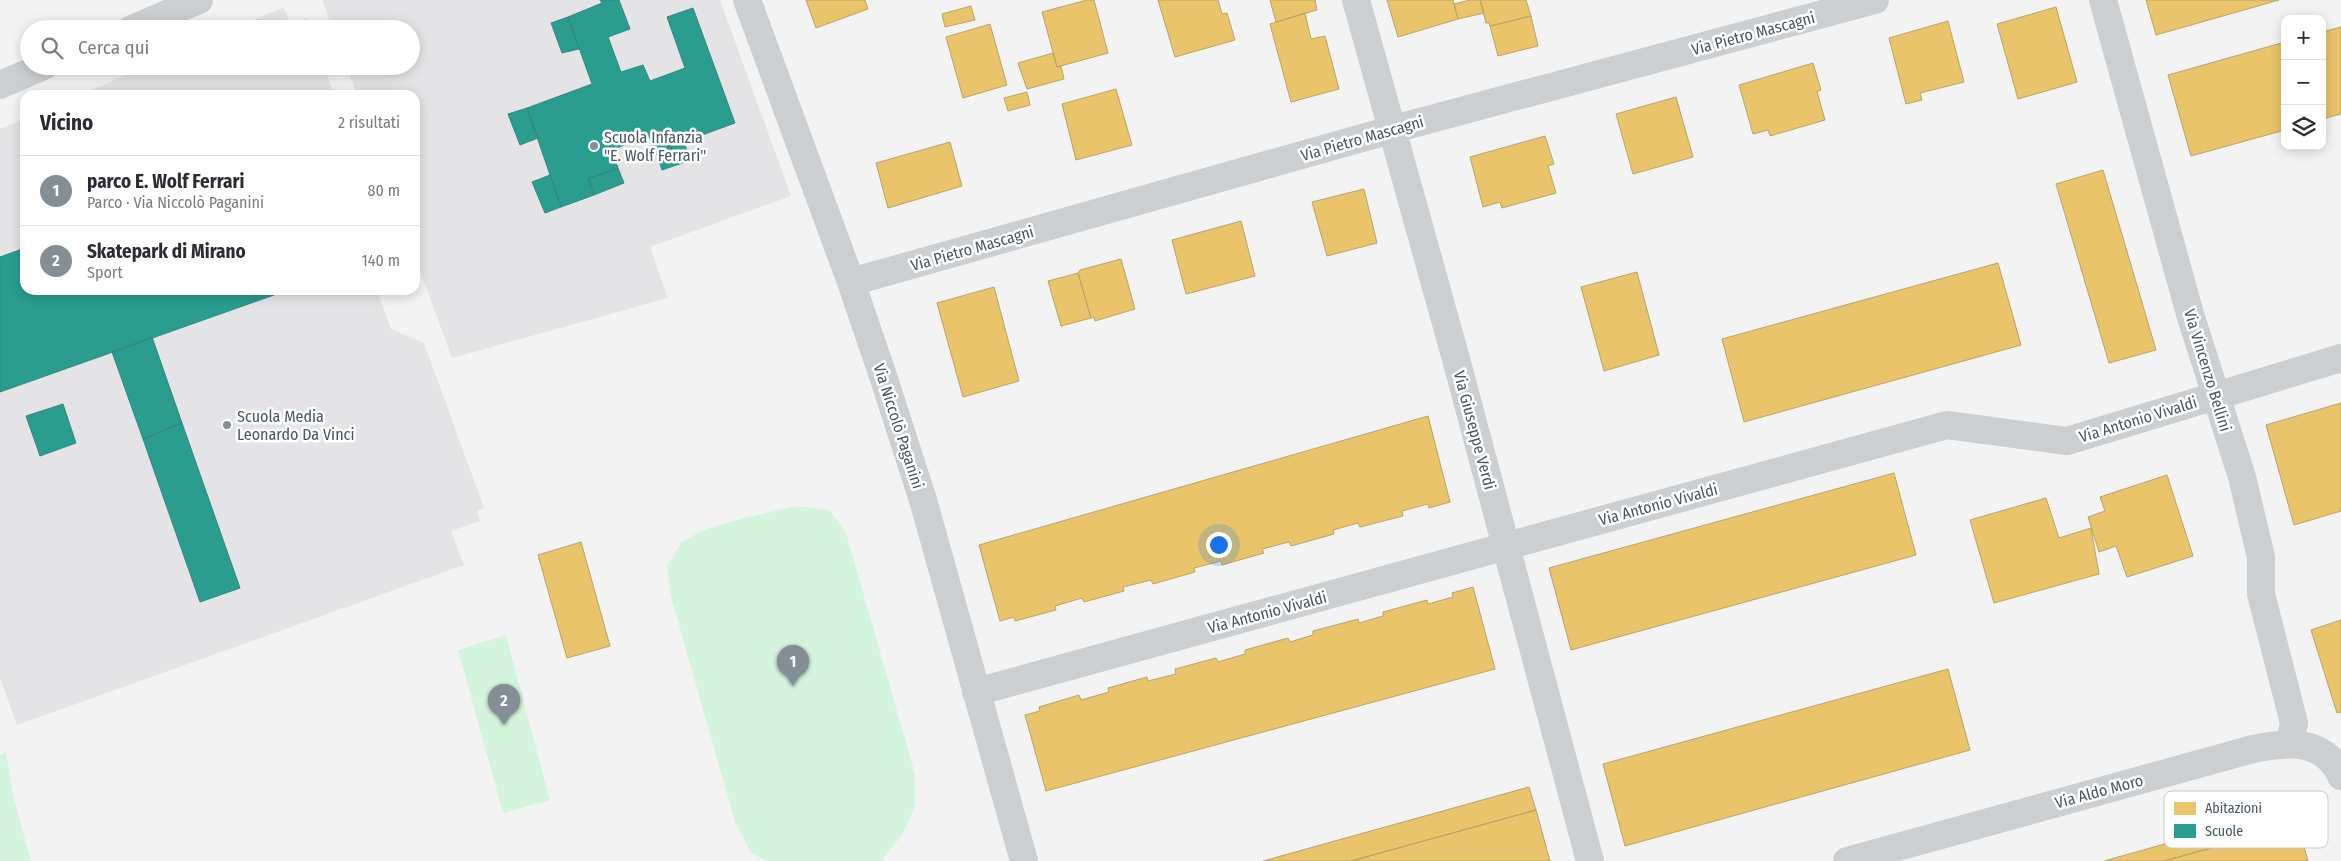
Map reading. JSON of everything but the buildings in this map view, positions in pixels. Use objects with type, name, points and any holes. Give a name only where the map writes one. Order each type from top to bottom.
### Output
[{"type":"street","points":[[153,20],[199,0]]},
{"type":"street","name":"Via Niccolò Paganini","points":[[747,0],[851,282],[923,500],[1024,861]]},
{"type":"street","name":"Via Giuseppe Verdi","points":[[1356,0],[1394,129],[1590,861]]},
{"type":"street","name":"Via Pietro Mascagni","points":[[851,282],[1394,129],[1875,0]]},
{"type":"street","name":"Via Vincenzo Bellini","points":[[2103,0],[2164,221],[2215,396],[2242,478],[2262,558],[2261,594],[2294,723],[2290,743]]},
{"type":"street","points":[[0,85],[23,75]]},
{"type":"street","name":"Via Antonio Vivaldi","points":[[976,692],[1947,425],[2067,441],[2341,358]]},
{"type":"street","name":"Via Aldo Moro","points":[[1846,861],[2253,749],[2290,743],[2305,746],[2326,755],[2333,761],[2341,776]]},
{"type":"shaded area","name":"Scuola Infanzia \"E. Wolf Ferrari\"","points":[[322,0],[720,0],[791,196],[650,247],[668,298],[452,358],[420,270],[420,90],[355,90],[349,75],[420,75],[420,20],[330,20]]},
{"type":"shaded area","points":[[284,7],[289,20],[254,20]]},
{"type":"shaded area","points":[[126,75],[327,75],[332,90],[91,90]]},
{"type":"shaded area","name":"Scuola Media Leonardo Da Vinci","points":[[20,121],[20,295],[379,295],[391,329],[424,343],[484,508],[477,511],[480,521],[451,531],[464,565],[17,725],[0,678],[0,129]]},
{"type":"green space","points":[[795,506],[830,510],[846,533],[915,774],[915,807],[902,835],[881,861],[766,861],[751,853],[735,822],[671,597],[667,566],[681,543],[703,530]]},
{"type":"green space","points":[[506,635],[550,800],[503,813],[458,650]]},
{"type":"green space","points":[[6,752],[13,795],[31,861],[0,861],[0,755]]},
{"type":"place","name":"Scuola Infanzia \"E. Wolf Ferrari\"","points":[[594,146]]},
{"type":"place","name":"Scuola Media Leonardo Da Vinci","points":[[227,425]]},
{"type":"place","name":"parco E. Wolf Ferrari","points":[[793,686]]},
{"type":"place","name":"Skatepark di Mirano","points":[[504,725]]}]
